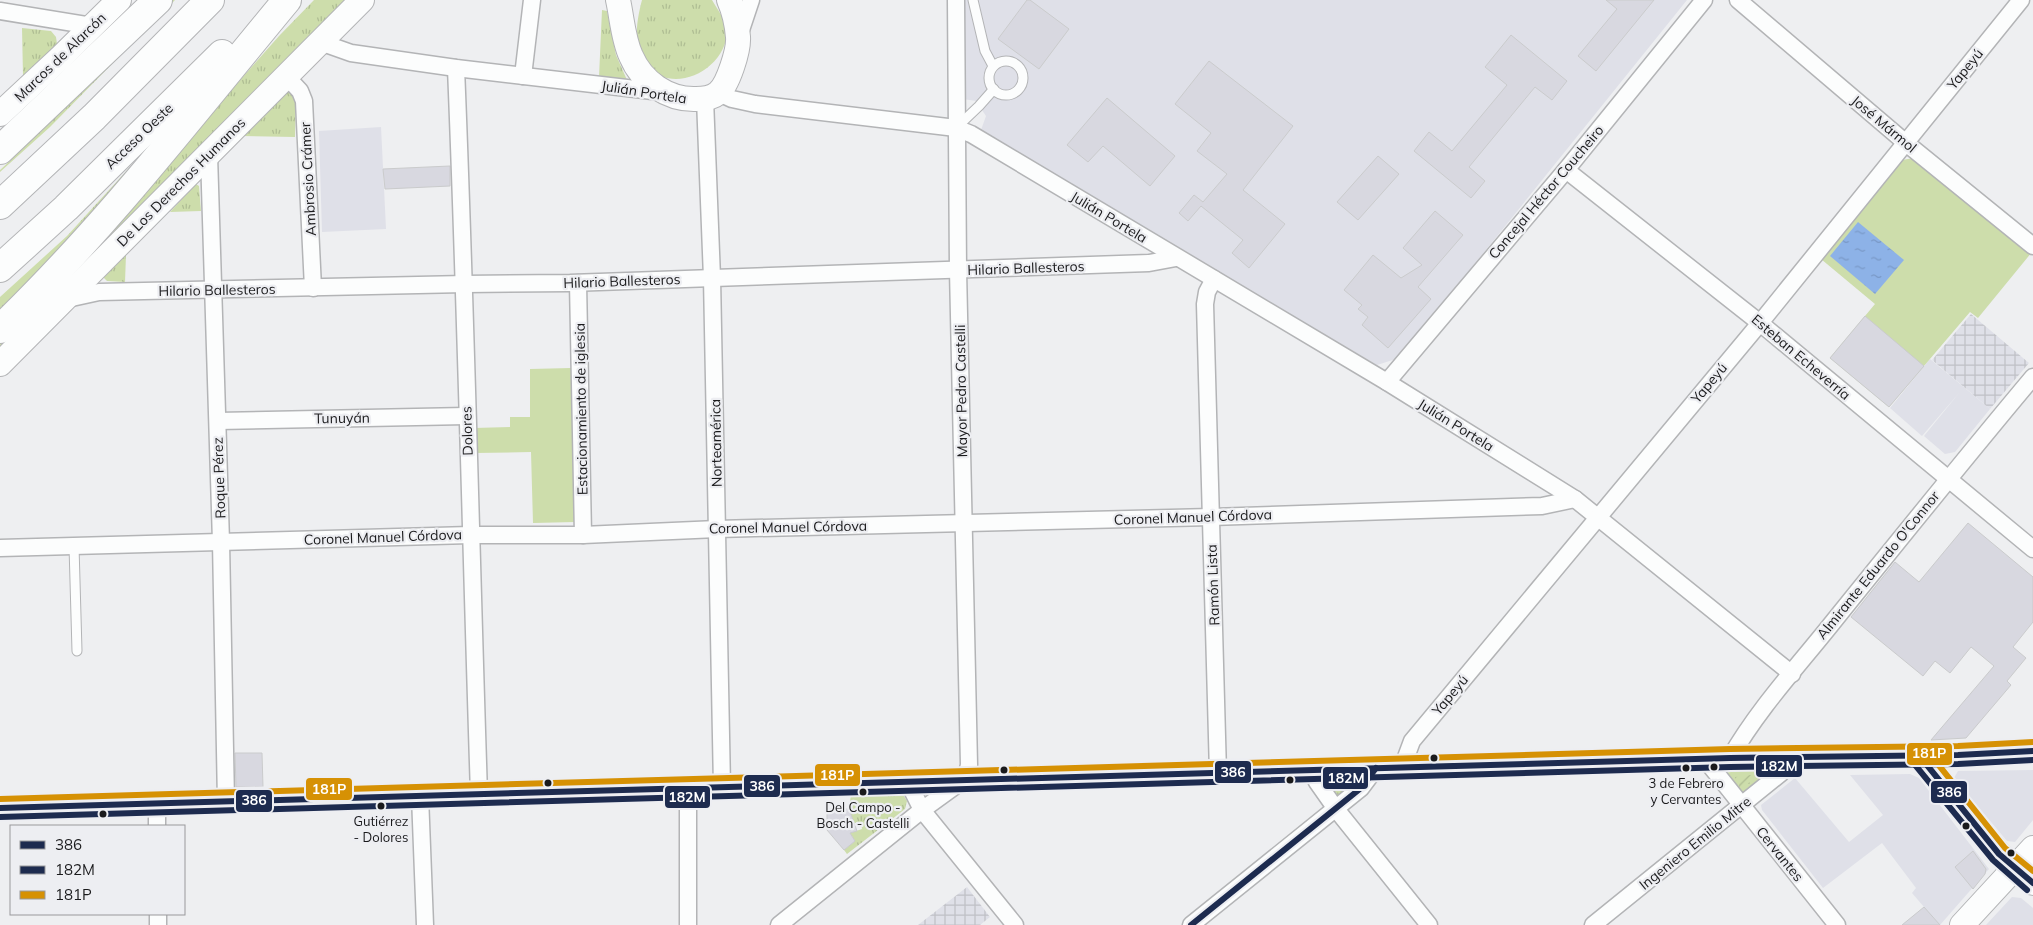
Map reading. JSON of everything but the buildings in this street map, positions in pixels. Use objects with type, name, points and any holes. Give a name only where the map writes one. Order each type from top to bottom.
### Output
[{"type":"highway","points":[[0,150],[158,0]]},
{"type":"highway","points":[[0,206],[94,117],[210,0]]},
{"type":"highway","name":"Acceso Oeste","points":[[0,268],[87,187],[274,0]]},
{"type":"highway","points":[[0,329],[90,237],[287,0]]},
{"type":"main road","name":"Marcos de Alarcón","points":[[0,114],[119,0]]},
{"type":"main road","name":"De Los Derechos Humanos","points":[[0,364],[362,0]]},
{"type":"main road","points":[[618,0],[631,57],[641,71],[662,92]]},
{"type":"main road","points":[[626,41],[636,0]]},
{"type":"main road","points":[[729,0],[738,39]]},
{"type":"main road","name":"Norteamérica","points":[[712,96],[729,76],[738,39]]},
{"type":"main road","name":"Julián Portela","points":[[662,92],[678,98],[712,96]]},
{"type":"main road","points":[[0,808],[157,815],[226,802],[1730,758],[1918,754],[1958,755],[2033,750]]},
{"type":"main road","points":[[1918,754],[1999,854],[2033,883]]},
{"type":"main road","points":[[1962,925],[2033,848]]},
{"type":"street","points":[[522,76],[532,0]]},
{"type":"street","name":"Norteamérica","points":[[738,39],[751,0]]},
{"type":"street","name":"Mayor Pedro Castelli","points":[[956,0],[958,270],[970,765],[967,774],[962,780]]},
{"type":"street","name":"Concejal Héctor Coucheiro","points":[[1387,382],[1566,170],[1704,0]]},
{"type":"street","name":"José Mármol","points":[[1738,0],[1906,143],[2033,246]]},
{"type":"street","name":"Yapeyú","points":[[1402,768],[1412,741],[1760,323],[2021,0]]},
{"type":"street","points":[[0,11],[92,26]]},
{"type":"street","name":"Julián Portela","points":[[320,42],[351,54],[662,92]]},
{"type":"street","name":"Dolores","points":[[456,68],[479,794]]},
{"type":"street","name":"Ambrosio Crámer","points":[[286,76],[300,91],[304,101],[313,288]]},
{"type":"street","name":"Julián Portela","points":[[712,96],[732,98],[755,104],[956,128],[970,134],[1387,382],[1575,499],[1792,674]]},
{"type":"street","name":"Norteamérica","points":[[712,96],[712,278],[722,787]]},
{"type":"street","name":"Roque Pérez","points":[[209,155],[218,421],[226,802]]},
{"type":"street","name":"Esteban Echeverría","points":[[1566,170],[1760,323],[2033,549]]},
{"type":"street","name":"Hilario Ballesteros","points":[[67,298],[99,292],[578,283],[1150,264],[1176,258]]},
{"type":"street","name":"Ramón Lista","points":[[1214,279],[1207,292],[1205,304],[1218,773]]},
{"type":"street","name":"Estacionamiento de iglesia","points":[[578,283],[584,535]]},
{"type":"street","name":"Almirante Eduardo O'Connor","points":[[1730,758],[1744,735],[1947,479],[2033,377]]},
{"type":"street","name":"Tunuyán","points":[[218,421],[466,416]]},
{"type":"street","name":"Coronel Manuel Córdova","points":[[0,548],[470,535],[584,535],[717,529],[1211,517],[1542,506],[1575,499]]},
{"type":"street","name":"Ingeniero Emilio Mitre","points":[[1593,925],[1781,773],[1792,757]]},
{"type":"street","name":"Cervantes","points":[[1705,759],[1837,925]]},
{"type":"street","points":[[1191,925],[1361,788],[1376,768]]},
{"type":"street","points":[[1311,770],[1336,809],[1429,925]]},
{"type":"street","points":[[779,925],[962,780]]},
{"type":"street","points":[[908,782],[922,810],[1015,925]]},
{"type":"street","points":[[688,788],[688,925]]},
{"type":"street","points":[[420,796],[425,925]]},
{"type":"lane","points":[[973,0],[985,51],[993,66]]},
{"type":"lane","points":[[1005,61],[1014,62],[1023,74],[1020,87],[1015,92],[1009,94],[1001,94],[994,89],[989,74],[993,66],[1005,61]]},
{"type":"lane","points":[[956,128],[994,89]]},
{"type":"lane","points":[[74,546],[77,651]]},
{"type":"shaded area","points":[[963,0],[1687,0],[1399,358],[1377,365],[981,130],[986,116],[976,101],[963,99]]},
{"type":"shaded area","points":[[381,127],[386,229],[322,232],[319,131]]},
{"type":"shaded area","points":[[1971,314],[2029,363],[1990,409],[1932,360]]},
{"type":"shaded area","points":[[1930,359],[1990,409],[1955,452],[1945,454],[1924,436],[1959,393],[1922,436],[1890,408]]},
{"type":"shaded area","points":[[2033,770],[2033,820],[2015,842],[2007,841],[1954,778],[1958,771]]},
{"type":"shaded area","points":[[1910,774],[1919,778],[1989,869],[1940,925],[1902,925],[1924,907],[1912,893],[1916,888],[1882,843],[1823,888],[1762,810],[1761,805],[1795,778],[1849,842],[1883,815],[1850,775]]},
{"type":"shaded area","points":[[967,887],[990,917],[980,925],[918,925]]},
{"type":"shaded area","points":[[2012,897],[2021,898],[2033,908],[2033,925],[1986,925]]},
{"type":"green space","points":[[167,0],[175,0],[50,127],[0,172],[11,160],[7,156]]},
{"type":"green space","points":[[314,0],[351,0],[50,295],[279,36]]},
{"type":"green space","points":[[642,0],[712,0],[727,27],[725,44],[718,56],[698,74],[685,78],[672,79],[659,75],[648,67],[637,40],[637,24]]},
{"type":"green space","points":[[602,10],[607,11],[616,55],[627,80],[599,77]]},
{"type":"green space","points":[[22,28],[51,31],[56,37],[57,44],[23,76]]},
{"type":"green space","points":[[285,89],[296,98],[295,137],[240,136]]},
{"type":"green space","points":[[1920,157],[2032,252],[1978,318],[1970,312],[1889,407],[1830,358],[1875,304],[1821,259],[1902,160]]},
{"type":"green space","points":[[130,167],[138,176],[0,323],[0,297],[67,236]]},
{"type":"green space","points":[[196,184],[199,186],[201,211],[170,212]]},
{"type":"green space","points":[[126,255],[125,282],[107,281],[103,277]]},
{"type":"green space","points":[[50,295],[0,348],[0,340]]},
{"type":"green space","points":[[571,368],[575,522],[533,523],[531,452],[475,453],[474,428],[510,427],[510,417],[530,417],[530,369]]},
{"type":"green space","points":[[1759,769],[1764,775],[1764,781],[1748,793],[1741,793],[1722,773]]},
{"type":"green space","points":[[1751,775],[1752,782],[1748,783],[1748,788],[1739,789],[1739,784],[1735,784],[1735,777]]},
{"type":"green space","points":[[1349,781],[1354,787],[1340,798],[1333,796],[1327,790],[1328,782]]},
{"type":"green space","points":[[902,793],[907,801],[905,809],[847,854],[844,850],[855,841],[850,833],[862,829],[861,823],[854,823],[849,809],[851,794]]},
{"type":"water","points":[[1858,222],[1904,260],[1875,294],[1830,256]]},
{"type":"transit line","name":"181P","points":[[0,799],[1730,749],[1958,746],[2033,742]]},
{"type":"transit line","name":"181P","points":[[1925,748],[2005,848],[2033,871]]},
{"type":"transit line","name":"386","points":[[0,808],[1730,758],[1958,755],[2033,751]]},
{"type":"transit line","name":"386","points":[[1918,754],[1999,854],[2033,883]]},
{"type":"transit line","name":"182M","points":[[1911,760],[1993,860],[2027,890]]},
{"type":"transit line","name":"182M","points":[[0,817],[1730,767],[1958,764],[2033,760]]},
{"type":"transit line","name":"386","points":[[1191,925],[1361,788],[1376,768]]},
{"type":"place","name":"3 de Febrero y Cervantes","points":[[1686,768]]},
{"type":"place","name":"Del Campo - Bosch - Castelli","points":[[863,792]]},
{"type":"place","name":"Gutiérrez - Dolores","points":[[381,806]]}]
